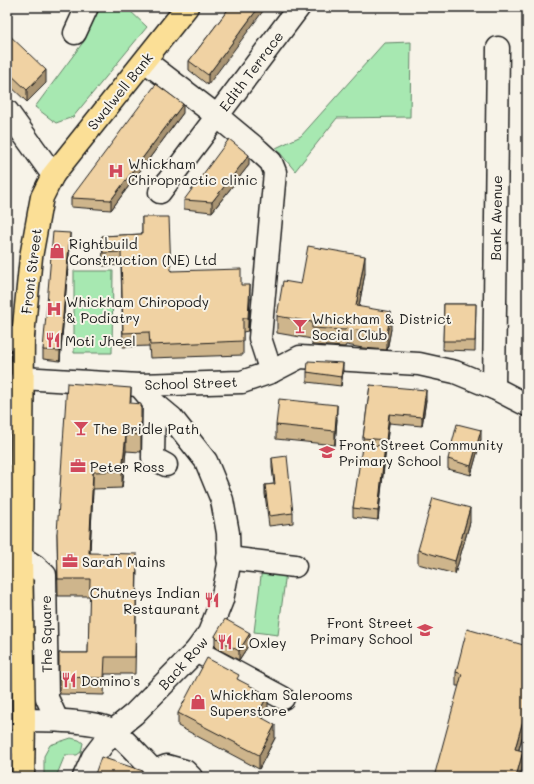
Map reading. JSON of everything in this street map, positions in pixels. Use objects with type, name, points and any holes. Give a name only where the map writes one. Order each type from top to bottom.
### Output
[{"type":"main road","name":"Swalwell Bank","points":[[53,175],[187,7]]},
{"type":"main road","name":"Front Street","points":[[23,777],[15,742],[24,720],[21,557],[22,378],[15,337],[42,197],[53,175]]},
{"type":"street","points":[[75,33],[86,7]]},
{"type":"street","name":"Edith Terrace","points":[[160,192],[299,7]]},
{"type":"street","name":"Bank Avenue","points":[[494,388],[498,48]]},
{"type":"street","points":[[145,61],[217,116],[271,162],[275,172],[260,338],[271,372]]},
{"type":"street","points":[[8,115],[53,175]]},
{"type":"street","name":"School Street","points":[[22,378],[139,386],[242,382],[271,372],[300,357],[419,364],[455,372],[494,388],[527,405]]},
{"type":"street","name":"Back Row","points":[[84,777],[93,757],[113,731],[134,714],[196,651],[209,633],[222,600],[229,565],[228,533],[222,500],[206,461],[172,418],[154,404],[139,386]]},
{"type":"street","points":[[154,404],[153,458],[166,465]]},
{"type":"street","name":"The Square","points":[[21,557],[45,575],[47,698],[57,720]]},
{"type":"street","points":[[228,558],[295,566]]},
{"type":"street","points":[[196,651],[282,698]]},
{"type":"street","points":[[24,720],[57,720],[93,725],[113,731],[155,774],[167,766],[185,771],[191,777]]},
{"type":"green space","points":[[100,7],[126,7],[147,27],[73,117],[56,123],[35,107],[84,41]]},
{"type":"green space","points":[[411,42],[410,117],[337,118],[295,171],[276,148],[301,136],[384,43]]},
{"type":"green space","points":[[74,271],[113,271],[112,353],[74,353]]},
{"type":"green space","points":[[262,568],[286,572],[278,635],[254,632]]},
{"type":"green space","points":[[71,738],[79,740],[83,743],[81,752],[77,755],[65,755],[56,777],[44,777],[44,756],[50,745]]},
{"type":"building","points":[[230,7],[259,7],[208,75],[189,61]]},
{"type":"building","points":[[7,33],[46,70],[27,90],[7,71]]},
{"type":"building","points":[[156,84],[183,104],[111,200],[71,198]]},
{"type":"building","points":[[229,139],[249,155],[212,202],[184,200]]},
{"type":"building","points":[[142,217],[169,217],[171,271],[241,269],[241,285],[250,285],[248,318],[243,318],[243,341],[150,345],[149,332],[123,333],[121,252],[103,253],[102,236],[142,234]]},
{"type":"building","points":[[53,232],[70,233],[60,351],[43,350]]},
{"type":"building","points":[[308,246],[365,256],[356,306],[391,312],[387,333],[346,328],[345,330],[312,328],[312,322],[277,316],[283,281],[301,284]]},
{"type":"building","points":[[444,304],[476,304],[475,341],[443,341]]},
{"type":"building","points":[[308,361],[343,363],[341,377],[307,372]]},
{"type":"building","points":[[67,383],[131,388],[130,403],[141,404],[141,435],[126,434],[122,471],[93,472],[89,553],[137,554],[135,657],[105,657],[104,678],[59,677],[59,653],[88,653],[90,579],[58,579],[57,533]]},
{"type":"building","points":[[370,385],[426,390],[422,417],[389,414],[386,440],[363,438]]},
{"type":"building","points":[[279,399],[337,405],[335,431],[276,425]]},
{"type":"building","points":[[457,424],[481,430],[471,466],[448,459]]},
{"type":"building","points":[[385,445],[378,511],[353,508],[362,447]]},
{"type":"building","points":[[287,456],[293,513],[269,516],[265,485],[275,484],[272,458]]},
{"type":"building","points":[[433,498],[470,508],[455,561],[418,550]]},
{"type":"building","points":[[225,619],[250,633],[239,651],[215,636]]},
{"type":"building","points":[[467,629],[527,646],[527,706],[515,749],[523,751],[516,777],[434,777],[462,674],[456,672]]},
{"type":"building","points":[[207,658],[239,675],[237,679],[268,695],[257,715],[275,725],[259,755],[178,713]]},
{"type":"building","points":[[101,757],[143,771],[141,777],[94,777]]},
{"type":"place","name":"Whickham Chiropractic clinic","points":[[116,171]]},
{"type":"place","name":"Rightbuild Construction (NE) Ltd","points":[[57,251]]},
{"type":"place","name":"Whickham Chiropody & Podiatry","points":[[54,309]]},
{"type":"place","name":"Whickham & District Social Club","points":[[300,326]]},
{"type":"place","name":"Moti Jheel","points":[[53,340]]},
{"type":"place","name":"The Bridle Path","points":[[81,428]]},
{"type":"place","name":"Front Street Community Primary School","points":[[327,452]]},
{"type":"place","name":"Peter Ross","points":[[78,466]]},
{"type":"place","name":"Sarah Mains","points":[[70,561]]},
{"type":"place","name":"Chutneys Indian Restaurant","points":[[212,600]]},
{"type":"place","name":"Front Street Primary School","points":[[425,630]]},
{"type":"place","name":"L Oxley","points":[[225,642]]},
{"type":"place","name":"Domino's","points":[[69,680]]},
{"type":"place","name":"Whickham Salerooms Superstore","points":[[198,702]]}]
